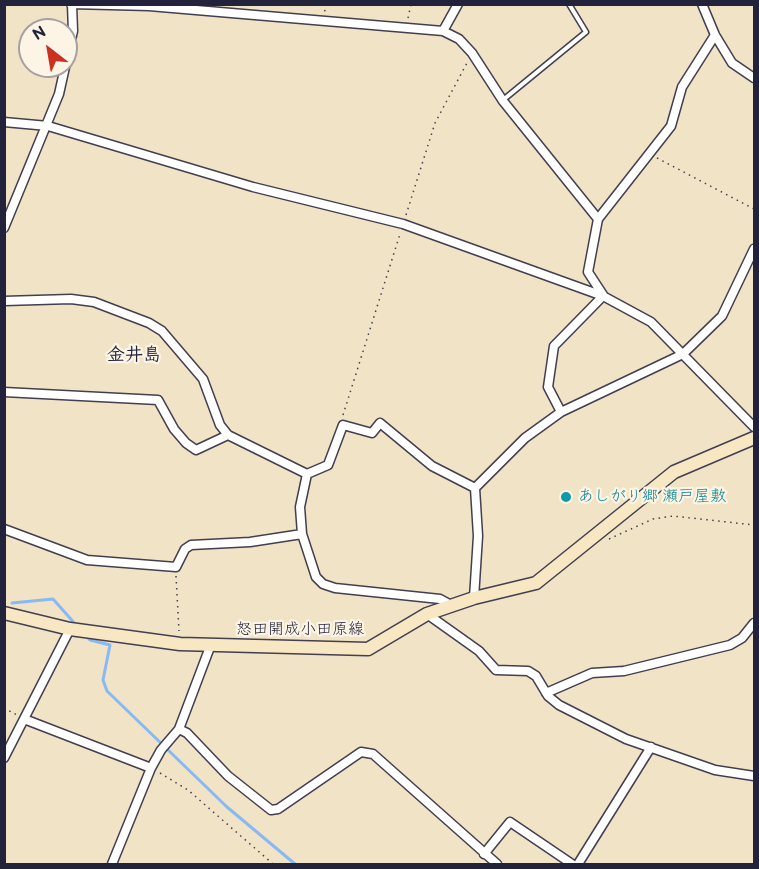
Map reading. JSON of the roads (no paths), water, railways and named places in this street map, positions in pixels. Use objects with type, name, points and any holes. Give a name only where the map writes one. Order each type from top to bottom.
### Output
[{"type":"main road","name":"怒田開成小田原線","points":[[4,613],[89,632],[210,647],[368,649],[427,614],[474,598],[536,583],[674,472],[754,438]]},
{"type":"street","points":[[443,31],[458,4]]},
{"type":"street","points":[[702,4],[715,35],[732,63],[754,78]]},
{"type":"street","points":[[4,228],[48,126],[69,58],[73,31],[72,5],[149,6],[443,31],[459,39],[472,53],[502,101],[598,219]]},
{"type":"street","points":[[603,296],[588,272],[598,219],[671,126],[682,87],[715,35]]},
{"type":"street","points":[[4,122],[48,126],[253,187],[403,224],[603,296],[651,322],[710,385],[754,427]]},
{"type":"street","points":[[474,598],[478,536],[475,488],[525,438],[561,412],[683,354],[722,316],[754,249]]},
{"type":"street","points":[[561,412],[548,387],[554,345],[603,296]]},
{"type":"street","points":[[4,301],[71,299],[94,303],[162,331],[202,379],[220,425],[228,435],[307,474],[328,465],[343,425],[372,433],[380,423],[432,466],[475,488]]},
{"type":"street","points":[[4,392],[158,400],[174,429],[195,450],[228,435]]},
{"type":"street","points":[[307,474],[300,507],[302,534],[315,577],[323,584],[335,588],[440,599],[451,605]]},
{"type":"street","points":[[4,529],[87,560],[176,567],[185,549],[190,545],[250,542],[302,534]]},
{"type":"street","points":[[427,614],[479,651],[496,670],[528,671],[536,676],[546,693],[559,705],[626,739],[715,770],[754,776]]},
{"type":"street","points":[[546,693],[592,673],[624,671],[729,645],[742,638],[754,623]]},
{"type":"street","points":[[4,758],[71,629]]},
{"type":"street","points":[[112,864],[151,768],[160,750],[179,729],[210,647]]},
{"type":"street","points":[[24,719],[151,768]]},
{"type":"street","points":[[179,729],[188,733],[228,776],[271,810],[278,809],[361,752],[373,754],[496,864]]},
{"type":"street","points":[[578,864],[651,747]]},
{"type":"street","points":[[484,854],[510,822],[572,864]]},
{"type":"lane","points":[[502,101],[586,32],[568,4]]},
{"type":"waterway","points":[[12,603],[53,599],[77,626]]},
{"type":"waterway","points":[[85,635],[90,640],[110,645],[103,680],[107,691],[227,807],[295,864]]},
{"type":"place","name":"あしがり郷 瀬戸屋敷","points":[[566,497]]},
{"type":"district","name":"金井島","points":[[134,355]]}]
